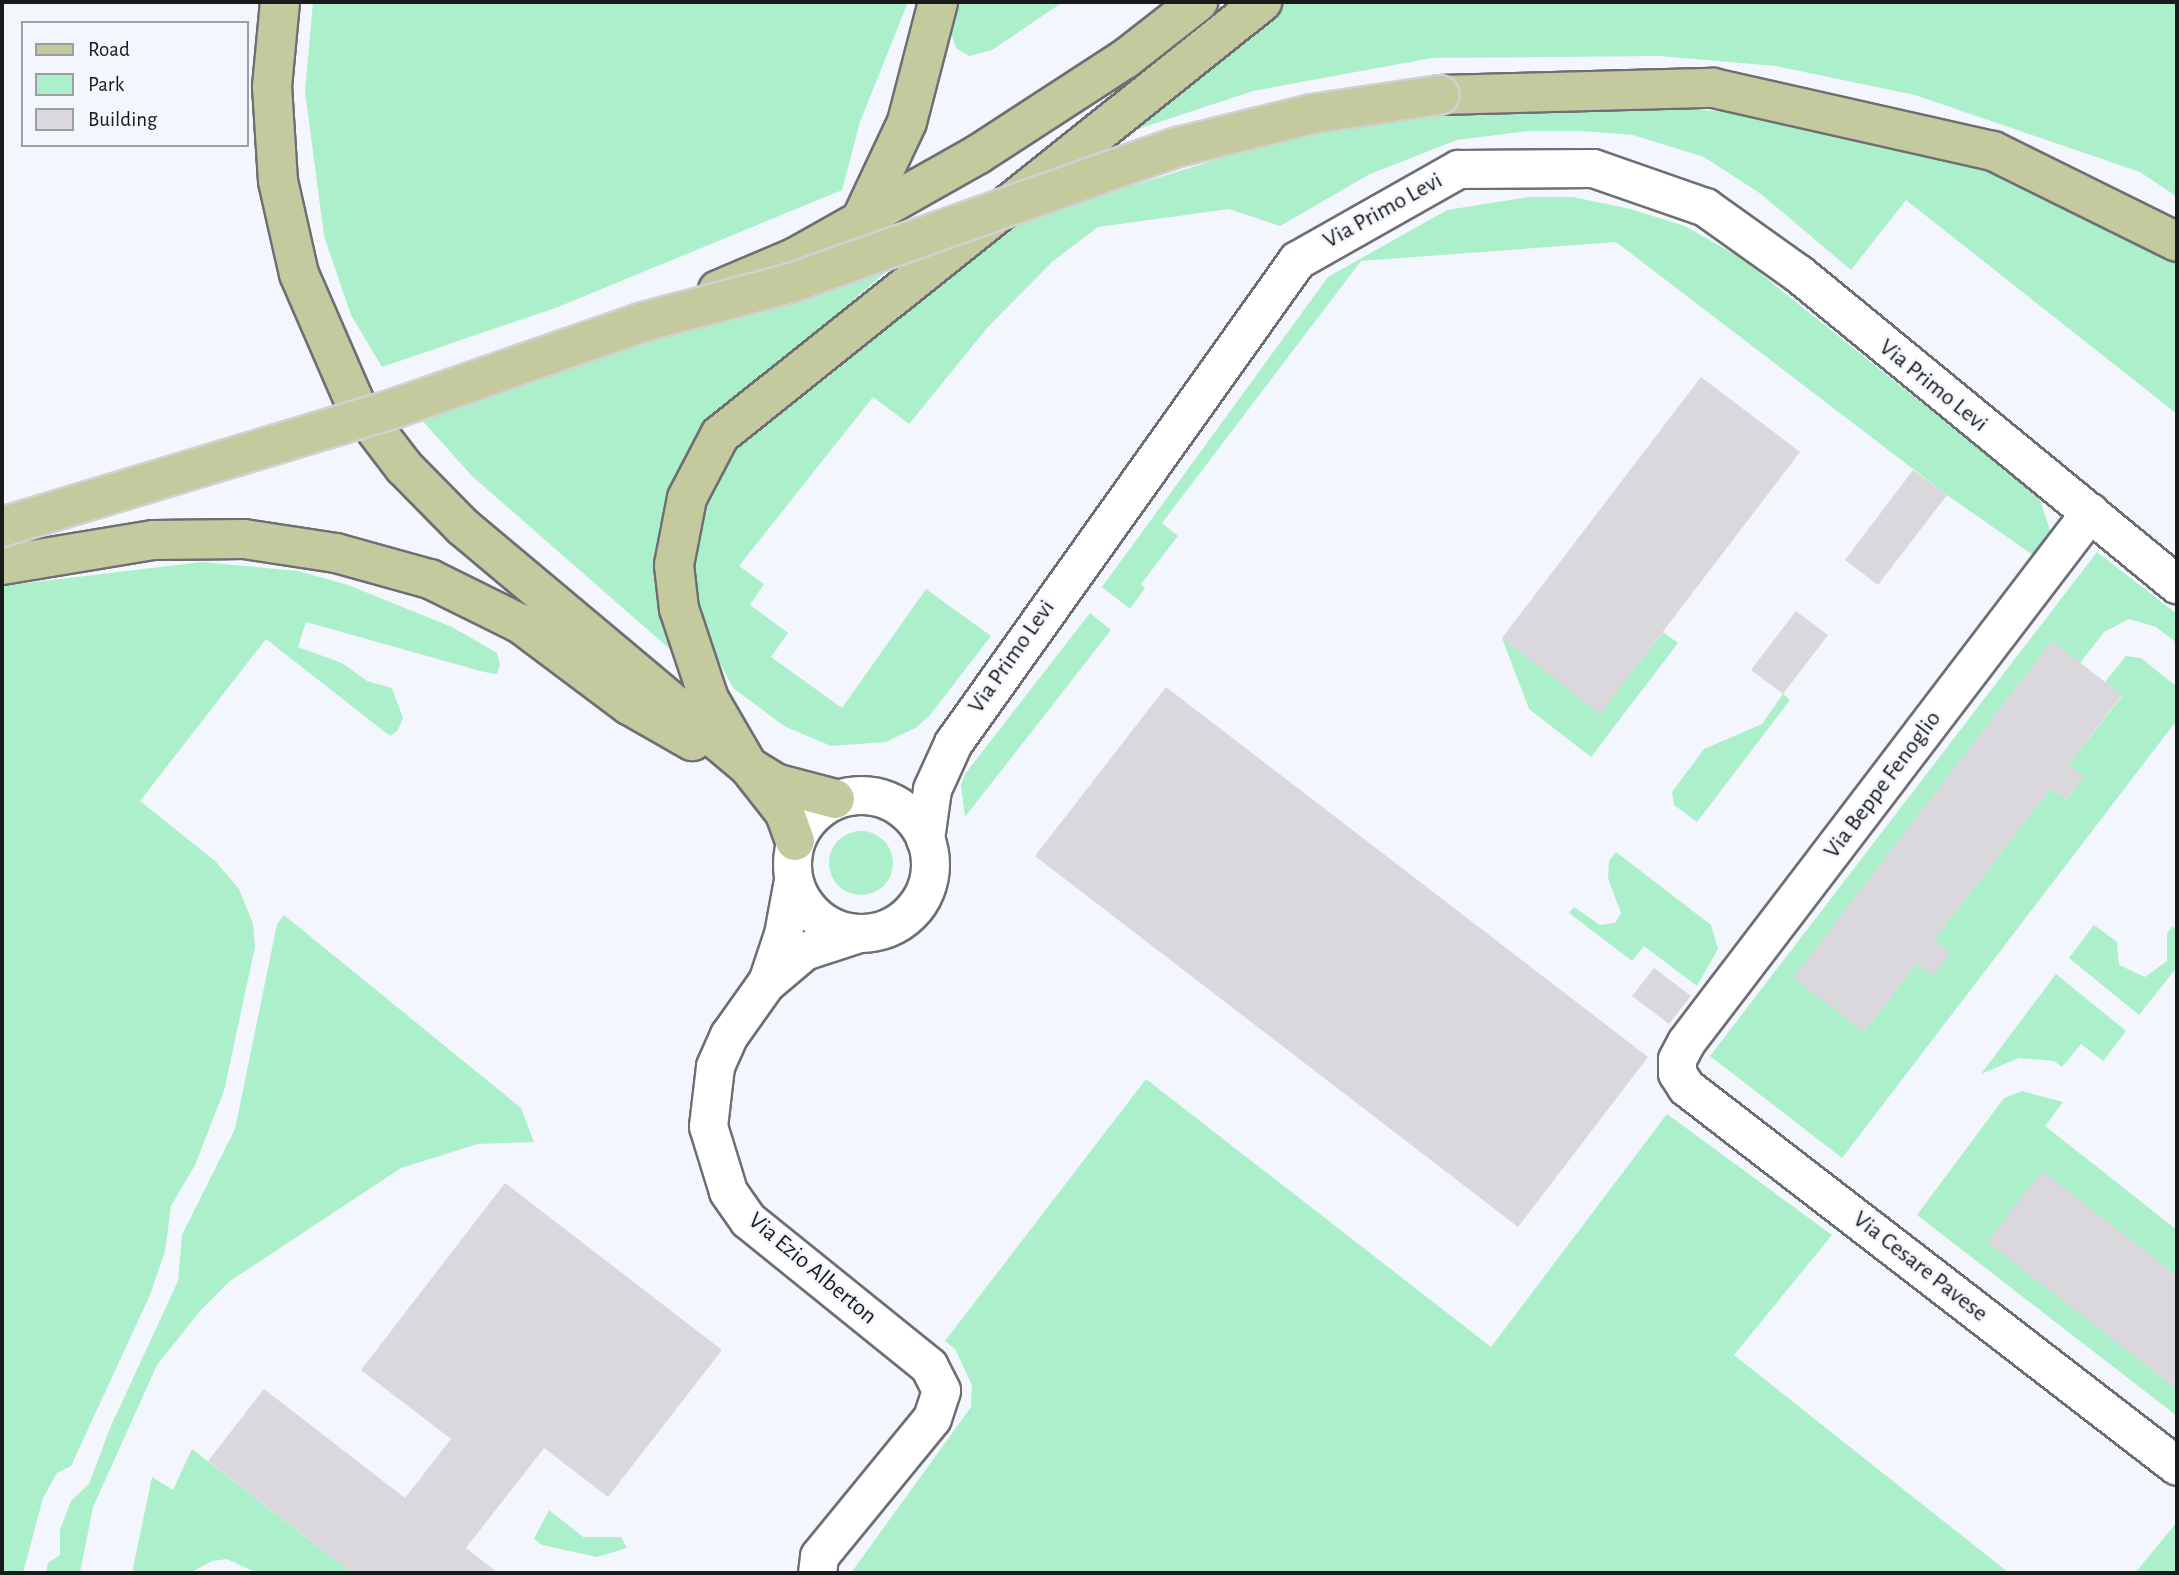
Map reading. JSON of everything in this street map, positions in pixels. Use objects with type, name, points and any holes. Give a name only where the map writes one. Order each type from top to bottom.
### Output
[{"type":"main road","points":[[280,2],[272,86],[278,181],[299,274],[355,403],[404,467],[463,527],[748,766],[774,796],[795,841]]},
{"type":"main road","points":[[860,222],[907,122],[938,2]]},
{"type":"main road","points":[[2,527],[396,408],[643,322],[796,257],[977,155],[1125,59],[1198,2]]},
{"type":"main road","points":[[748,766],[709,699],[692,657],[679,609],[674,565],[687,498],[720,435],[1262,2]]},
{"type":"main road","points":[[643,322],[791,283],[1178,147],[1311,114],[1440,95],[1713,88],[1993,151],[2177,242]]},
{"type":"main road","points":[[2,565],[153,540],[244,540],[336,553],[430,579],[521,624],[667,728],[794,790],[835,799]]},
{"type":"street","name":"Via Primo Levi","points":[[925,839],[932,789],[953,743],[1297,260],[1458,169],[1593,168],[1705,207],[1799,274],[2177,584]]},
{"type":"street","name":"Via Beppe Fenoglio","points":[[1676,1059],[2090,512]]},
{"type":"street","name":"Via Primo Levi","points":[[873,795],[909,781],[953,743]]},
{"type":"street","points":[[766,983],[783,934],[793,880],[795,841],[811,816],[835,799],[873,795],[905,810],[925,839],[930,862],[928,884],[917,906],[900,921],[880,931],[856,934],[823,922],[799,896],[793,880]]},
{"type":"street","name":"Via Ezio Alberton","points":[[817,1573],[819,1556],[932,1418],[941,1390],[929,1366],[748,1220],[728,1191],[708,1126],[715,1066],[729,1035],[766,983],[804,951],[856,934]]},
{"type":"street","name":"Via Cesare Pavese","points":[[1676,1059],[1686,1087],[2177,1466]]},
{"type":"green space","points":[[313,2],[908,2],[860,122],[842,190],[558,307],[382,367],[351,315],[324,236],[305,91]]},
{"type":"green space","points":[[958,2],[1063,2],[992,50],[969,56],[956,48],[950,30]]},
{"type":"green space","points":[[1285,2],[2177,2],[2177,197],[2140,172],[1915,95],[1776,66],[1659,56],[1432,58],[1253,91],[1120,135]]},
{"type":"green space","points":[[1634,104],[1773,116],[1902,144],[1988,172],[2177,259],[2177,414],[1906,200],[1851,270],[1761,194],[1704,157],[1633,135],[1582,131],[1528,131],[1457,140],[1370,174],[1280,226],[1229,209],[1098,227],[1053,261],[988,327],[909,424],[873,397],[739,566],[764,584],[750,605],[788,633],[771,657],[842,708],[926,589],[991,636],[930,715],[917,727],[886,742],[831,746],[784,726],[733,688],[709,641],[695,582],[699,520],[714,480],[734,448],[832,374],[999,227],[1305,132],[1425,113]]},
{"type":"green space","points":[[1529,197],[1573,197],[1630,209],[1685,226],[1741,258],[2039,497],[2051,533],[2040,560],[1947,495],[1616,242],[1361,261],[1162,523],[1178,536],[1141,584],[1145,588],[1130,609],[1102,587],[1328,277],[1447,210]]},
{"type":"green space","points":[[912,249],[699,435],[680,467],[659,527],[661,596],[672,651],[472,476],[411,408]]},
{"type":"green space","points":[[2097,552],[2177,614],[2177,643],[2156,627],[2129,619],[2104,632],[2080,663],[2052,641],[1794,977],[1864,1032],[1917,963],[1933,975],[1950,953],[1934,940],[2051,788],[2066,800],[2083,778],[2068,765],[2122,696],[2105,682],[2126,656],[2141,658],[2177,687],[2177,720],[1842,1158],[1710,1056]]},
{"type":"green space","points":[[202,562],[298,571],[348,585],[452,627],[497,653],[500,665],[497,674],[484,672],[306,622],[298,647],[342,663],[367,681],[392,688],[403,718],[398,730],[390,736],[266,639],[140,801],[215,861],[239,889],[253,924],[255,947],[224,1091],[195,1165],[171,1206],[165,1251],[150,1295],[71,1466],[57,1473],[43,1498],[23,1573],[2,1573],[2,586]]},
{"type":"green space","points":[[1090,613],[1111,630],[965,817],[961,785],[965,774]]},
{"type":"green space","points":[[1663,632],[1678,643],[1591,757],[1529,709],[1502,638],[1600,713]]},
{"type":"green space","points":[[1783,694],[1790,700],[1697,822],[1674,805],[1672,792],[1704,749],[1762,724]]},
{"type":"green space","points":[[855,831],[867,831],[884,840],[891,851],[891,875],[884,886],[867,895],[855,895],[843,890],[834,881],[829,869],[829,857],[834,845],[843,836]]},
{"type":"green space","points":[[1616,852],[1711,925],[1718,949],[1697,986],[1644,946],[1632,961],[1569,913],[1574,907],[1600,925],[1615,923],[1621,913],[1608,878],[1609,861]]},
{"type":"green space","points":[[284,915],[521,1108],[534,1142],[478,1144],[401,1168],[230,1281],[200,1311],[157,1365],[93,1507],[80,1573],[46,1573],[48,1563],[60,1555],[60,1530],[71,1501],[89,1484],[110,1428],[178,1281],[182,1235],[235,1129],[277,924]]},
{"type":"green space","points":[[2094,925],[2117,942],[2119,965],[2145,977],[2167,961],[2167,934],[2172,926],[2177,930],[2177,967],[2139,1015],[2069,958]]},
{"type":"green space","points":[[2056,974],[2126,1031],[2103,1061],[2081,1044],[2062,1067],[2054,1061],[2019,1058],[1981,1074]]},
{"type":"green space","points":[[1146,1079],[1491,1347],[1667,1114],[1832,1235],[1734,1355],[2009,1573],[851,1573],[971,1407],[972,1385],[955,1349],[945,1341]]},
{"type":"green space","points":[[2022,1091],[2063,1102],[2045,1126],[2177,1230],[2177,1276],[2042,1172],[1988,1242],[2177,1389],[2177,1416],[1917,1215],[2004,1098]]},
{"type":"green space","points":[[192,1449],[352,1573],[257,1573],[227,1559],[212,1561],[190,1573],[132,1573],[152,1477],[173,1490]]},
{"type":"green space","points":[[549,1510],[583,1537],[621,1537],[627,1548],[597,1557],[542,1545],[534,1539]]},
{"type":"green space","points":[[2177,1522],[2177,1573],[2135,1573]]},
{"type":"building","points":[[1701,377],[1800,452],[1600,714],[1502,638]]},
{"type":"building","points":[[1913,470],[1947,495],[1878,585],[1845,560]]},
{"type":"building","points":[[1796,611],[1828,635],[1783,694],[1751,670]]},
{"type":"building","points":[[2052,641],[2122,695],[2068,765],[2084,777],[2066,800],[2051,788],[1934,940],[1950,953],[1933,976],[1917,963],[1864,1032],[1793,978]]},
{"type":"building","points":[[1166,687],[1648,1057],[1518,1227],[1035,856]]},
{"type":"building","points":[[1654,968],[1691,996],[1669,1024],[1632,996]]},
{"type":"building","points":[[2042,1171],[2177,1276],[2177,1389],[1987,1242]]},
{"type":"building","points":[[505,1183],[722,1350],[608,1497],[544,1448],[466,1548],[498,1573],[352,1573],[208,1461],[264,1389],[405,1498],[451,1439],[361,1370]]}]
